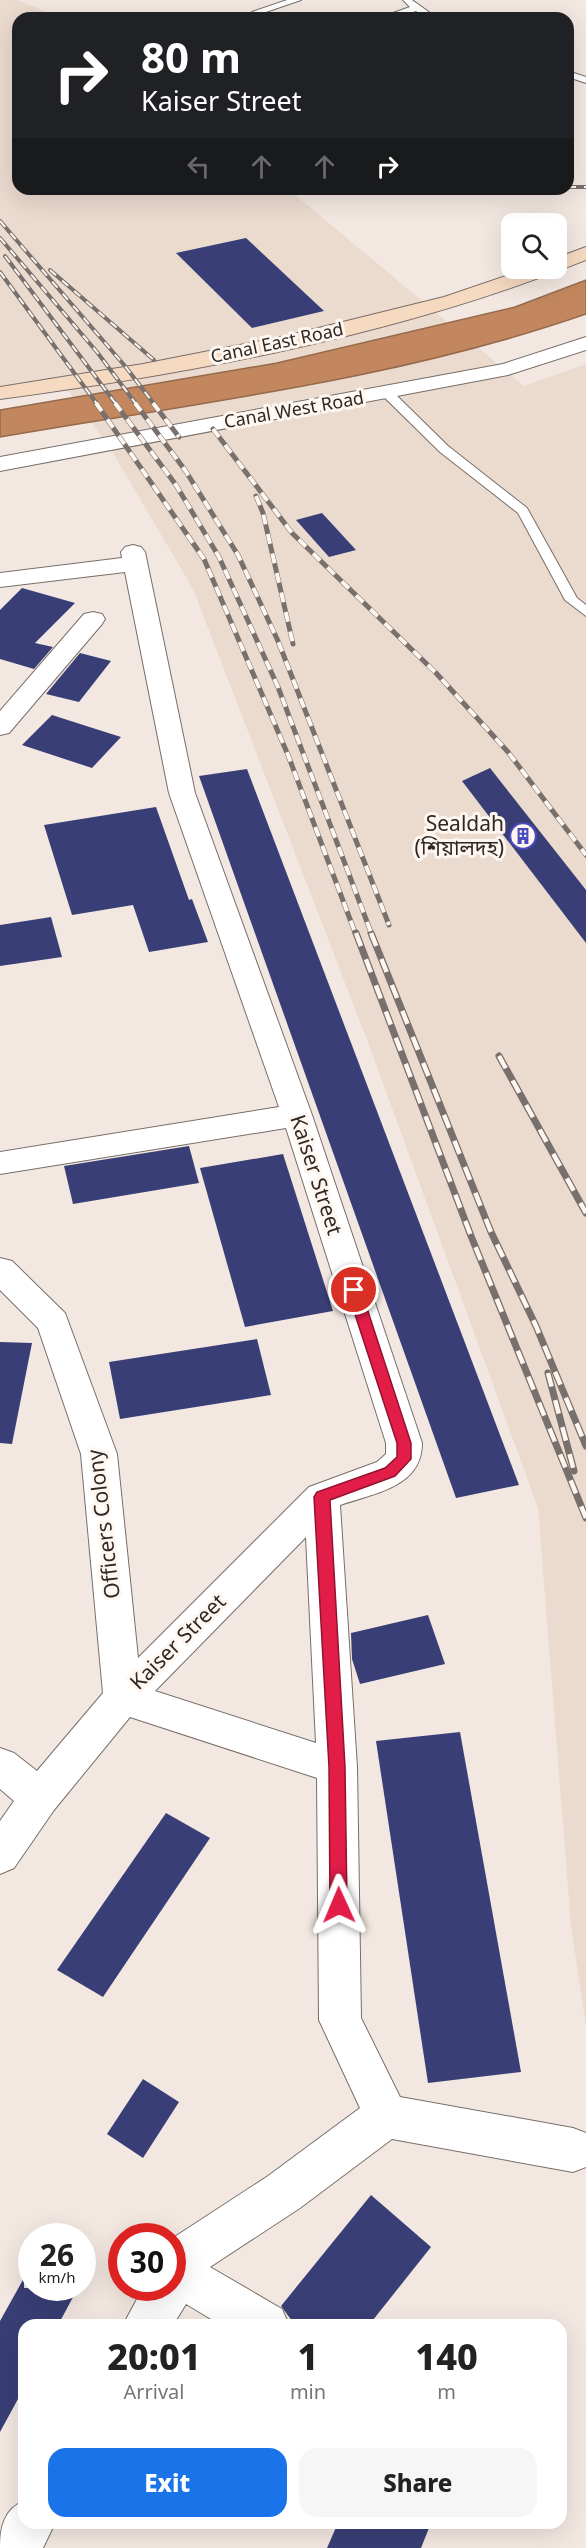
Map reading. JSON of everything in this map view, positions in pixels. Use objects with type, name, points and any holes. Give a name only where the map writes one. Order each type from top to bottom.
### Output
[{"type":"main road","points":[[567,261],[586,253]]},
{"type":"main road","name":"Canal East Road","points":[[0,393],[188,362],[355,327],[443,306],[518,279]]},
{"type":"street","name":"Canal West Road","points":[[0,464],[85,446],[387,393],[508,369],[586,343]]},
{"type":"street","name":"Kaiser Street","points":[[0,580],[134,558],[182,793],[297,1115],[404,1443],[404,1459],[390,1472],[322,1497],[123,1698],[40,1797],[0,1855]]},
{"type":"street","points":[[0,727],[93,619]]},
{"type":"street","points":[[0,1163],[297,1115]]},
{"type":"street","name":"Officers Colony","points":[[0,1270],[53,1322],[99,1454],[123,1698]]},
{"type":"street","points":[[322,1497],[337,1767],[340,2020],[386,2116]]},
{"type":"street","points":[[123,1698],[337,1767]]},
{"type":"street","points":[[0,1766],[40,1797]]},
{"type":"street","points":[[186,2261],[192,2252],[284,2192],[386,2116],[573,2150]]},
{"type":"street","points":[[186,2287],[253,2319]]},
{"type":"street","points":[[150,2319],[161,2301]]},
{"type":"street","points":[[17,2548],[27,2529]]},
{"type":"lane","points":[[257,12],[296,0]]},
{"type":"lane","points":[[405,0],[423,12]]},
{"type":"lane","points":[[404,12],[417,8]]},
{"type":"lane","points":[[387,393],[444,449],[523,512],[572,600],[586,612]]},
{"type":"shaded area","points":[[0,0],[17,0],[46,12],[12,12],[12,195],[295,195],[524,386],[586,364],[586,2026],[571,1926],[538,1508],[369,1045],[193,589],[113,453],[59,377],[0,386]]},
{"type":"shaded area","points":[[586,280],[586,314],[515,337],[369,373],[296,388],[0,437],[0,410],[277,363],[515,307]]},
{"type":"building","points":[[246,238],[324,311],[252,328],[176,253]]},
{"type":"building","points":[[322,513],[356,550],[329,557],[296,520]]},
{"type":"building","points":[[22,588],[75,603],[35,643],[53,647],[34,669],[0,659],[0,610]]},
{"type":"building","points":[[80,653],[111,661],[79,702],[46,694]]},
{"type":"building","points":[[52,715],[121,737],[92,768],[22,745]]},
{"type":"building","name":"Sealdah (শিয়ালদহ)","points":[[490,768],[586,890],[586,943],[462,781]]},
{"type":"building","points":[[247,769],[519,1485],[456,1498],[199,776]]},
{"type":"building","points":[[156,807],[189,900],[192,899],[208,942],[149,952],[133,905],[72,915],[44,825]]},
{"type":"building","points":[[51,917],[62,957],[0,966],[0,925]]},
{"type":"building","points":[[189,1146],[199,1183],[73,1204],[64,1166]]},
{"type":"building","points":[[283,1154],[333,1311],[245,1327],[200,1168]]},
{"type":"building","points":[[257,1339],[271,1395],[120,1419],[109,1362]]},
{"type":"building","points":[[0,1342],[32,1343],[12,1444],[0,1443]]},
{"type":"building","points":[[428,1615],[445,1664],[360,1684],[352,1659],[351,1633]]},
{"type":"building","points":[[460,1732],[521,2072],[428,2083],[376,1741]]},
{"type":"building","points":[[166,1813],[210,1838],[103,1997],[57,1970]]},
{"type":"building","points":[[143,2079],[179,2102],[143,2158],[107,2134]]},
{"type":"building","points":[[371,2195],[431,2247],[374,2319],[291,2319],[281,2306]]},
{"type":"building","points":[[18,2289],[18,2301],[71,2301],[61,2319],[18,2319],[18,2399],[0,2432],[0,2321]]},
{"type":"building","points":[[335,2529],[429,2529],[421,2548],[327,2548]]},
{"type":"railway","points":[[574,187],[586,187]]},
{"type":"railway","points":[[0,221],[125,366],[154,404]]},
{"type":"railway","points":[[0,238],[97,352],[136,404]]},
{"type":"railway","points":[[5,256],[116,404]]},
{"type":"railway","points":[[50,270],[154,360]]},
{"type":"railway","points":[[0,272],[97,404]]},
{"type":"railway","points":[[96,403],[204,559],[288,755],[356,935]]},
{"type":"railway","points":[[115,403],[176,485],[219,557],[278,687],[372,935]]},
{"type":"railway","points":[[135,403],[185,470],[238,555],[278,641],[389,925]]},
{"type":"railway","points":[[153,403],[179,437]]},
{"type":"railway","points":[[213,429],[292,533],[436,673],[508,752],[586,855]]},
{"type":"railway","points":[[256,496],[263,513],[293,644]]},
{"type":"railway","points":[[356,933],[471,1236],[586,1518]]},
{"type":"railway","points":[[371,933],[491,1232],[536,1326],[586,1446]]},
{"type":"railway","points":[[499,1056],[586,1213]]},
{"type":"railway","points":[[548,1373],[574,1471]]},
{"type":"place","name":"Sealdah (শিয়ালদহ)","points":[[523,836]]},
{"type":"route","points":[[339,1905],[337,1767],[322,1497],[390,1472],[404,1459],[404,1443],[354,1290]]}]
